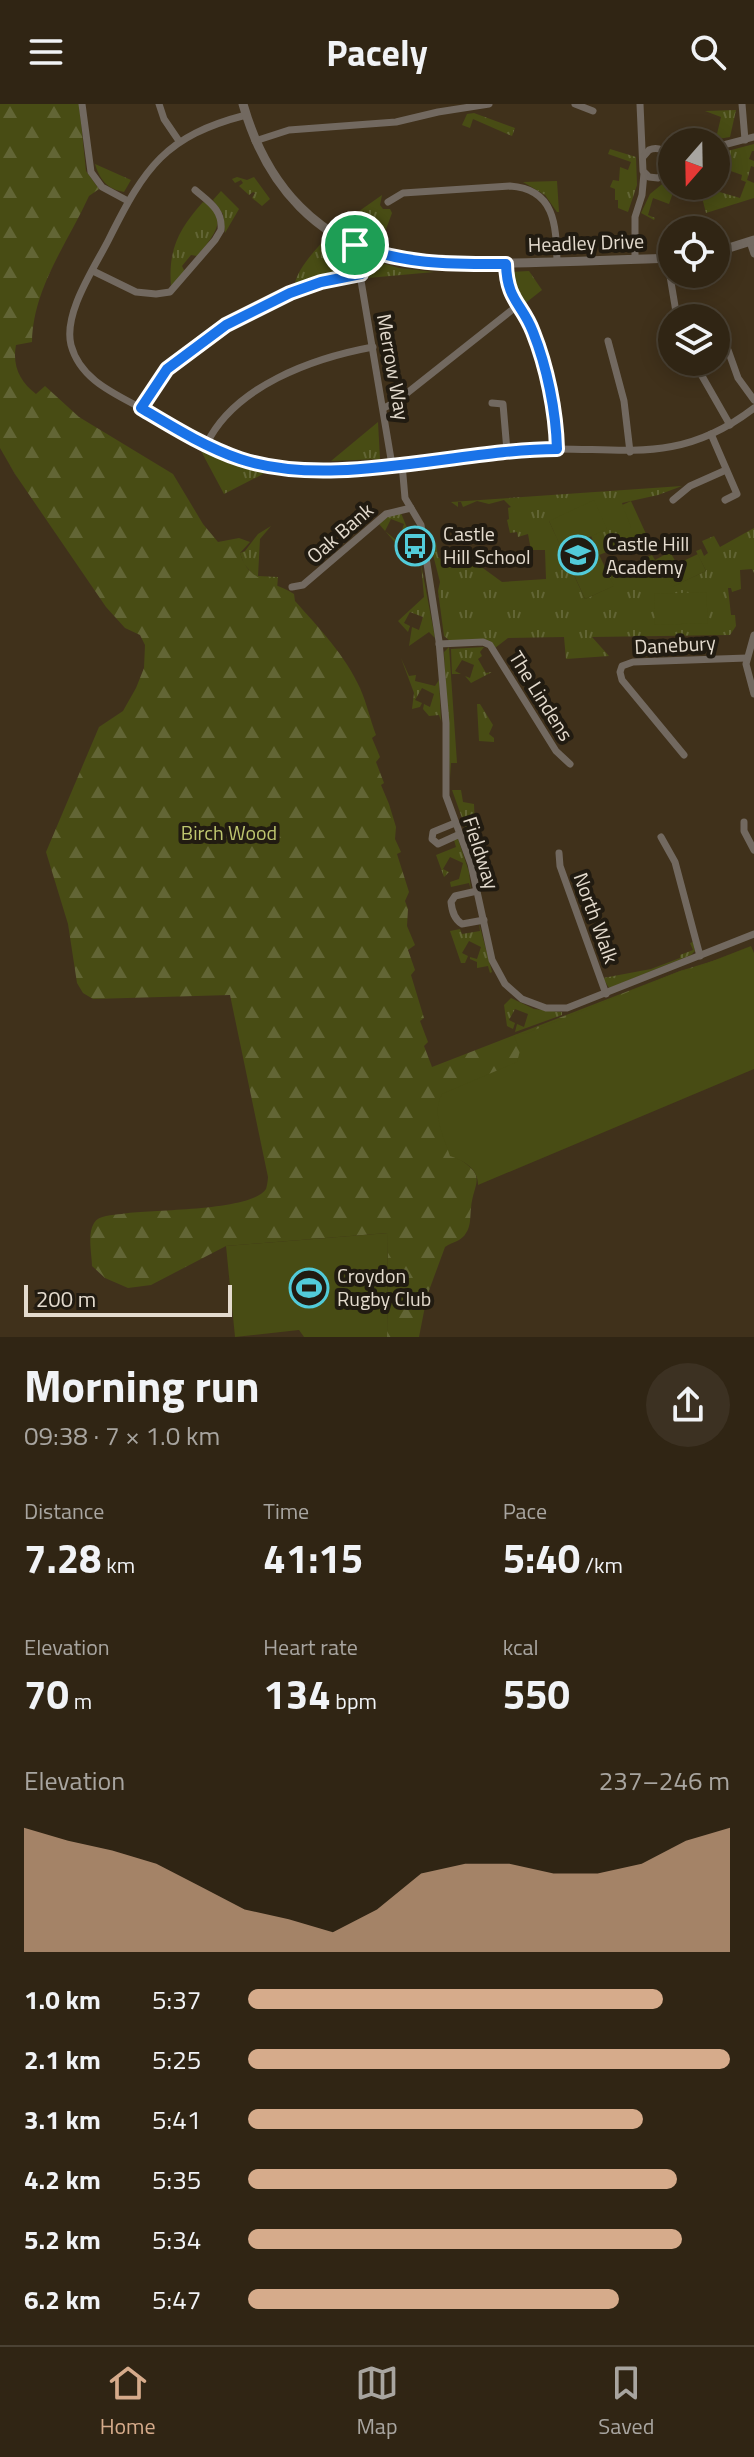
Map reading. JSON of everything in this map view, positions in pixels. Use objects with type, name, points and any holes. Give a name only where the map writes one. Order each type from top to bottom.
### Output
[{"type":"street","points":[[82,104],[91,172],[102,187],[128,201]]},
{"type":"street","points":[[159,104],[164,119],[179,141]]},
{"type":"street","points":[[575,104],[593,111]]},
{"type":"street","points":[[635,259],[635,217],[642,195],[644,173],[640,104]]},
{"type":"street","points":[[730,144],[750,139],[742,104]]},
{"type":"street","points":[[255,141],[289,130],[401,122],[484,105]]},
{"type":"street","points":[[245,109],[179,141],[147,172],[128,201],[73,313],[70,335],[79,364],[91,378],[141,408],[206,445],[241,459],[277,466],[330,469],[507,451],[557,449],[630,452],[672,447],[730,425],[754,408]]},
{"type":"street","name":"Headley Drive","points":[[245,109],[255,141],[274,175],[298,206],[326,229],[370,251],[423,263],[506,264],[658,258]]},
{"type":"street","points":[[642,134],[658,149]]},
{"type":"street","points":[[643,157],[655,148]]},
{"type":"street","points":[[642,195],[658,178],[644,173]]},
{"type":"street","points":[[388,202],[403,193],[510,186],[524,188],[542,200],[552,213],[556,227],[557,262]]},
{"type":"street","points":[[93,271],[126,288],[148,294],[170,292],[218,235],[221,223],[219,213],[195,190]]},
{"type":"street","points":[[730,248],[752,241],[754,254]]},
{"type":"street","name":"Merrow Way","points":[[355,245],[392,465]]},
{"type":"street","points":[[141,408],[167,369],[226,325],[290,293],[321,282],[361,274],[370,251]]},
{"type":"street","points":[[506,264],[508,290],[535,336],[552,405],[557,449]]},
{"type":"street","points":[[384,408],[517,306]]},
{"type":"street","points":[[608,341],[624,396],[630,452]]},
{"type":"street","points":[[206,445],[221,420],[263,388],[324,358],[373,347]]},
{"type":"street","points":[[730,355],[742,385],[754,400]]},
{"type":"street","points":[[702,376],[730,425]]},
{"type":"street","points":[[492,403],[503,404],[507,451]]},
{"type":"street","points":[[711,434],[737,495],[725,500]]},
{"type":"street","name":"Fieldway","points":[[402,464],[405,495],[421,525],[439,644],[446,723],[445,791],[477,891],[497,972],[509,989],[540,1007],[562,1008],[606,994],[754,934]]},
{"type":"street","points":[[673,500],[690,486],[726,470]]},
{"type":"street","name":"Oak Bank","points":[[292,587],[303,585],[389,512],[411,508]]},
{"type":"street","points":[[754,635],[747,658],[747,676],[754,694]]},
{"type":"street","name":"The Lindens","points":[[439,644],[483,642],[491,646],[560,757],[570,764]]},
{"type":"street","name":"Danebury","points":[[684,755],[622,680],[622,666],[633,662],[747,658]]},
{"type":"street","points":[[744,822],[744,831],[754,850]]},
{"type":"street","points":[[455,823],[433,832],[432,839],[438,844],[460,834]]},
{"type":"street","points":[[661,837],[675,862],[700,956]]},
{"type":"street","name":"North Walk","points":[[559,853],[560,866],[606,994]]},
{"type":"street","points":[[477,891],[455,896],[451,902],[452,910],[455,919],[462,924],[484,920]]},
{"type":"green space","name":"Birch Wood","points":[[0,104],[79,104],[86,171],[99,189],[89,196],[45,285],[38,303],[32,342],[16,345],[18,373],[36,394],[45,386],[79,417],[173,474],[203,524],[218,542],[239,538],[250,542],[240,553],[249,570],[262,580],[294,594],[295,601],[347,664],[362,694],[376,735],[372,738],[380,757],[376,762],[384,783],[381,785],[396,827],[395,839],[401,852],[397,854],[409,892],[405,901],[407,926],[415,945],[408,950],[415,970],[411,975],[424,1018],[420,1021],[428,1042],[424,1046],[432,1067],[680,971],[719,959],[459,1159],[473,1171],[477,1181],[470,1224],[462,1238],[445,1247],[427,1296],[419,1337],[387,1337],[388,1233],[226,1246],[151,1285],[128,1288],[105,1278],[92,1266],[91,1233],[99,1218],[241,1202],[266,1189],[268,1177],[230,995],[93,999],[83,993],[77,983],[68,924],[46,852],[99,727],[123,711],[136,688],[144,668],[145,645],[140,635],[125,628],[106,607],[0,448]]},
{"type":"green space","points":[[736,110],[730,137],[730,128],[718,128],[721,117],[705,111]]},
{"type":"green space","points":[[474,113],[515,128],[512,136],[473,119],[470,128],[462,125],[467,114]]},
{"type":"green space","points":[[754,144],[749,159],[754,161],[754,167],[751,166],[747,180],[754,183],[754,198],[706,213],[703,200],[730,200],[730,195],[740,198],[746,182],[741,180],[742,175],[730,171],[730,150]]},
{"type":"green space","points":[[610,149],[636,157],[637,185],[628,212],[618,208],[615,189],[610,187],[613,180],[619,181],[620,167],[628,170],[631,162],[608,154]]},
{"type":"green space","points":[[95,164],[131,180],[124,192],[105,183]]},
{"type":"green space","points":[[254,177],[270,199],[262,206],[252,198],[255,193],[249,195],[239,186],[243,183],[241,180],[235,183],[232,179],[247,180]]},
{"type":"green space","points":[[557,181],[559,212],[545,195],[523,182]]},
{"type":"green space","points":[[658,187],[658,200],[653,198],[648,215],[654,220],[641,213],[650,194]]},
{"type":"green space","points":[[221,191],[239,209],[225,233],[223,214],[213,200]]},
{"type":"green space","points":[[382,195],[380,205],[392,213],[380,245],[338,226]]},
{"type":"green space","points":[[203,202],[217,213],[216,228],[197,256],[191,255],[182,266],[185,272],[171,286],[173,250],[187,221]]},
{"type":"green space","points":[[325,239],[352,252],[354,271],[294,287],[302,268]]},
{"type":"green space","points":[[372,260],[399,268],[434,272],[368,278]]},
{"type":"green space","points":[[529,271],[542,290],[523,305],[515,293],[510,272]]},
{"type":"green space","points":[[378,422],[380,459],[331,461]]},
{"type":"green space","points":[[201,451],[231,464],[265,473],[224,494]]},
{"type":"green space","points":[[682,486],[622,503],[632,527],[606,544],[609,551],[599,555],[591,536],[607,528],[549,521],[585,599],[613,586],[609,576],[623,569],[629,574],[646,566],[643,559],[652,555],[655,560],[670,552],[677,564],[665,570],[673,586],[706,571],[696,551],[701,549],[704,556],[708,553],[702,541],[714,536],[720,547],[754,528],[754,573],[752,569],[740,570],[741,589],[732,592],[728,588],[731,615],[735,615],[736,626],[730,635],[592,637],[609,656],[566,659],[564,637],[508,638],[495,648],[491,643],[450,641],[444,636],[438,591],[440,582],[430,543],[436,543],[438,557],[446,564],[476,563],[502,582],[546,579],[545,550],[531,550],[528,534],[518,537],[517,532],[510,533],[507,520],[508,508],[511,507],[504,500],[489,504],[477,501],[463,507],[461,502],[458,502],[458,507],[451,502]]},
{"type":"green space","points":[[594,500],[607,529],[562,550],[549,521]]},
{"type":"green space","points":[[631,501],[647,536],[610,553],[606,544],[631,527],[622,505]]},
{"type":"green space","points":[[401,513],[413,543],[407,548],[399,539],[404,524],[391,519],[385,531],[379,524],[392,514]]},
{"type":"green space","points":[[271,526],[260,539],[258,576],[278,577],[277,589],[269,583],[260,582],[244,564],[240,553],[258,534]]},
{"type":"green space","points":[[592,540],[614,586],[585,599],[564,553]]},
{"type":"green space","points":[[698,554],[706,571],[672,587],[664,570]]},
{"type":"green space","points":[[421,564],[435,638],[429,632],[409,646],[412,627],[419,630],[423,617],[410,612],[404,623],[410,626],[408,632],[398,621],[424,597]]},
{"type":"green space","points":[[706,592],[708,623],[655,625],[654,594]]},
{"type":"green space","points":[[449,647],[457,763],[451,763],[450,778],[444,652]]},
{"type":"green space","points":[[484,647],[478,659],[486,673],[492,672],[471,683],[465,676],[470,678],[474,665],[462,660],[455,671],[461,674],[452,674],[451,649]]},
{"type":"green space","points":[[401,658],[409,676],[416,675],[415,681],[435,686],[439,680],[441,721],[439,715],[429,716],[423,709],[424,704],[430,707],[434,694],[422,688],[415,700],[422,703],[420,707],[412,709],[414,693]]},
{"type":"green space","points":[[477,704],[493,725],[489,734],[494,742],[479,741]]},
{"type":"green space","points":[[452,790],[461,790],[463,802],[474,804],[475,830],[466,829]]},
{"type":"green space","points":[[458,839],[469,872],[471,890],[469,883],[451,887],[450,882],[459,879],[463,863],[450,857],[443,869],[449,872],[444,877],[436,855],[456,847],[454,840]]},
{"type":"green space","points":[[479,923],[490,973],[488,966],[477,968],[477,962],[470,959],[477,959],[481,947],[469,941],[462,953],[468,956],[465,963],[461,963],[450,931],[460,929],[462,934],[480,931]]},
{"type":"green space","points":[[693,942],[695,951],[691,955],[609,988],[603,978],[651,969],[680,958],[680,955],[693,950],[690,943]]},
{"type":"green space","points":[[751,946],[754,953],[754,1069],[478,1185],[476,1174],[470,1166],[450,1156],[438,1117],[442,1094],[517,1062],[520,1051],[514,1035],[527,1033],[680,971]]},
{"type":"green space","points":[[511,998],[534,1009],[562,1012],[562,1015],[515,1032],[517,1024],[524,1027],[528,1014],[515,1009],[509,1020],[515,1023],[513,1029],[507,1026],[504,1005]]},
{"type":"green space","name":"Croydon Rugby Club","points":[[388,1233],[387,1337],[304,1337],[299,1330],[235,1337],[226,1246]]},
{"type":"place","name":"Castle Hill School","points":[[415,546]]},
{"type":"place","name":"Castle Hill Academy","points":[[578,555]]},
{"type":"place","name":"Croydon Rugby Club","points":[[309,1288]]},
{"type":"route","points":[[355,245],[415,262],[506,264],[508,290],[535,336],[552,405],[557,449],[507,451],[377,467],[295,468],[262,464],[220,451],[141,408],[167,369],[226,325],[290,293],[321,282],[361,274],[355,245]]}]
